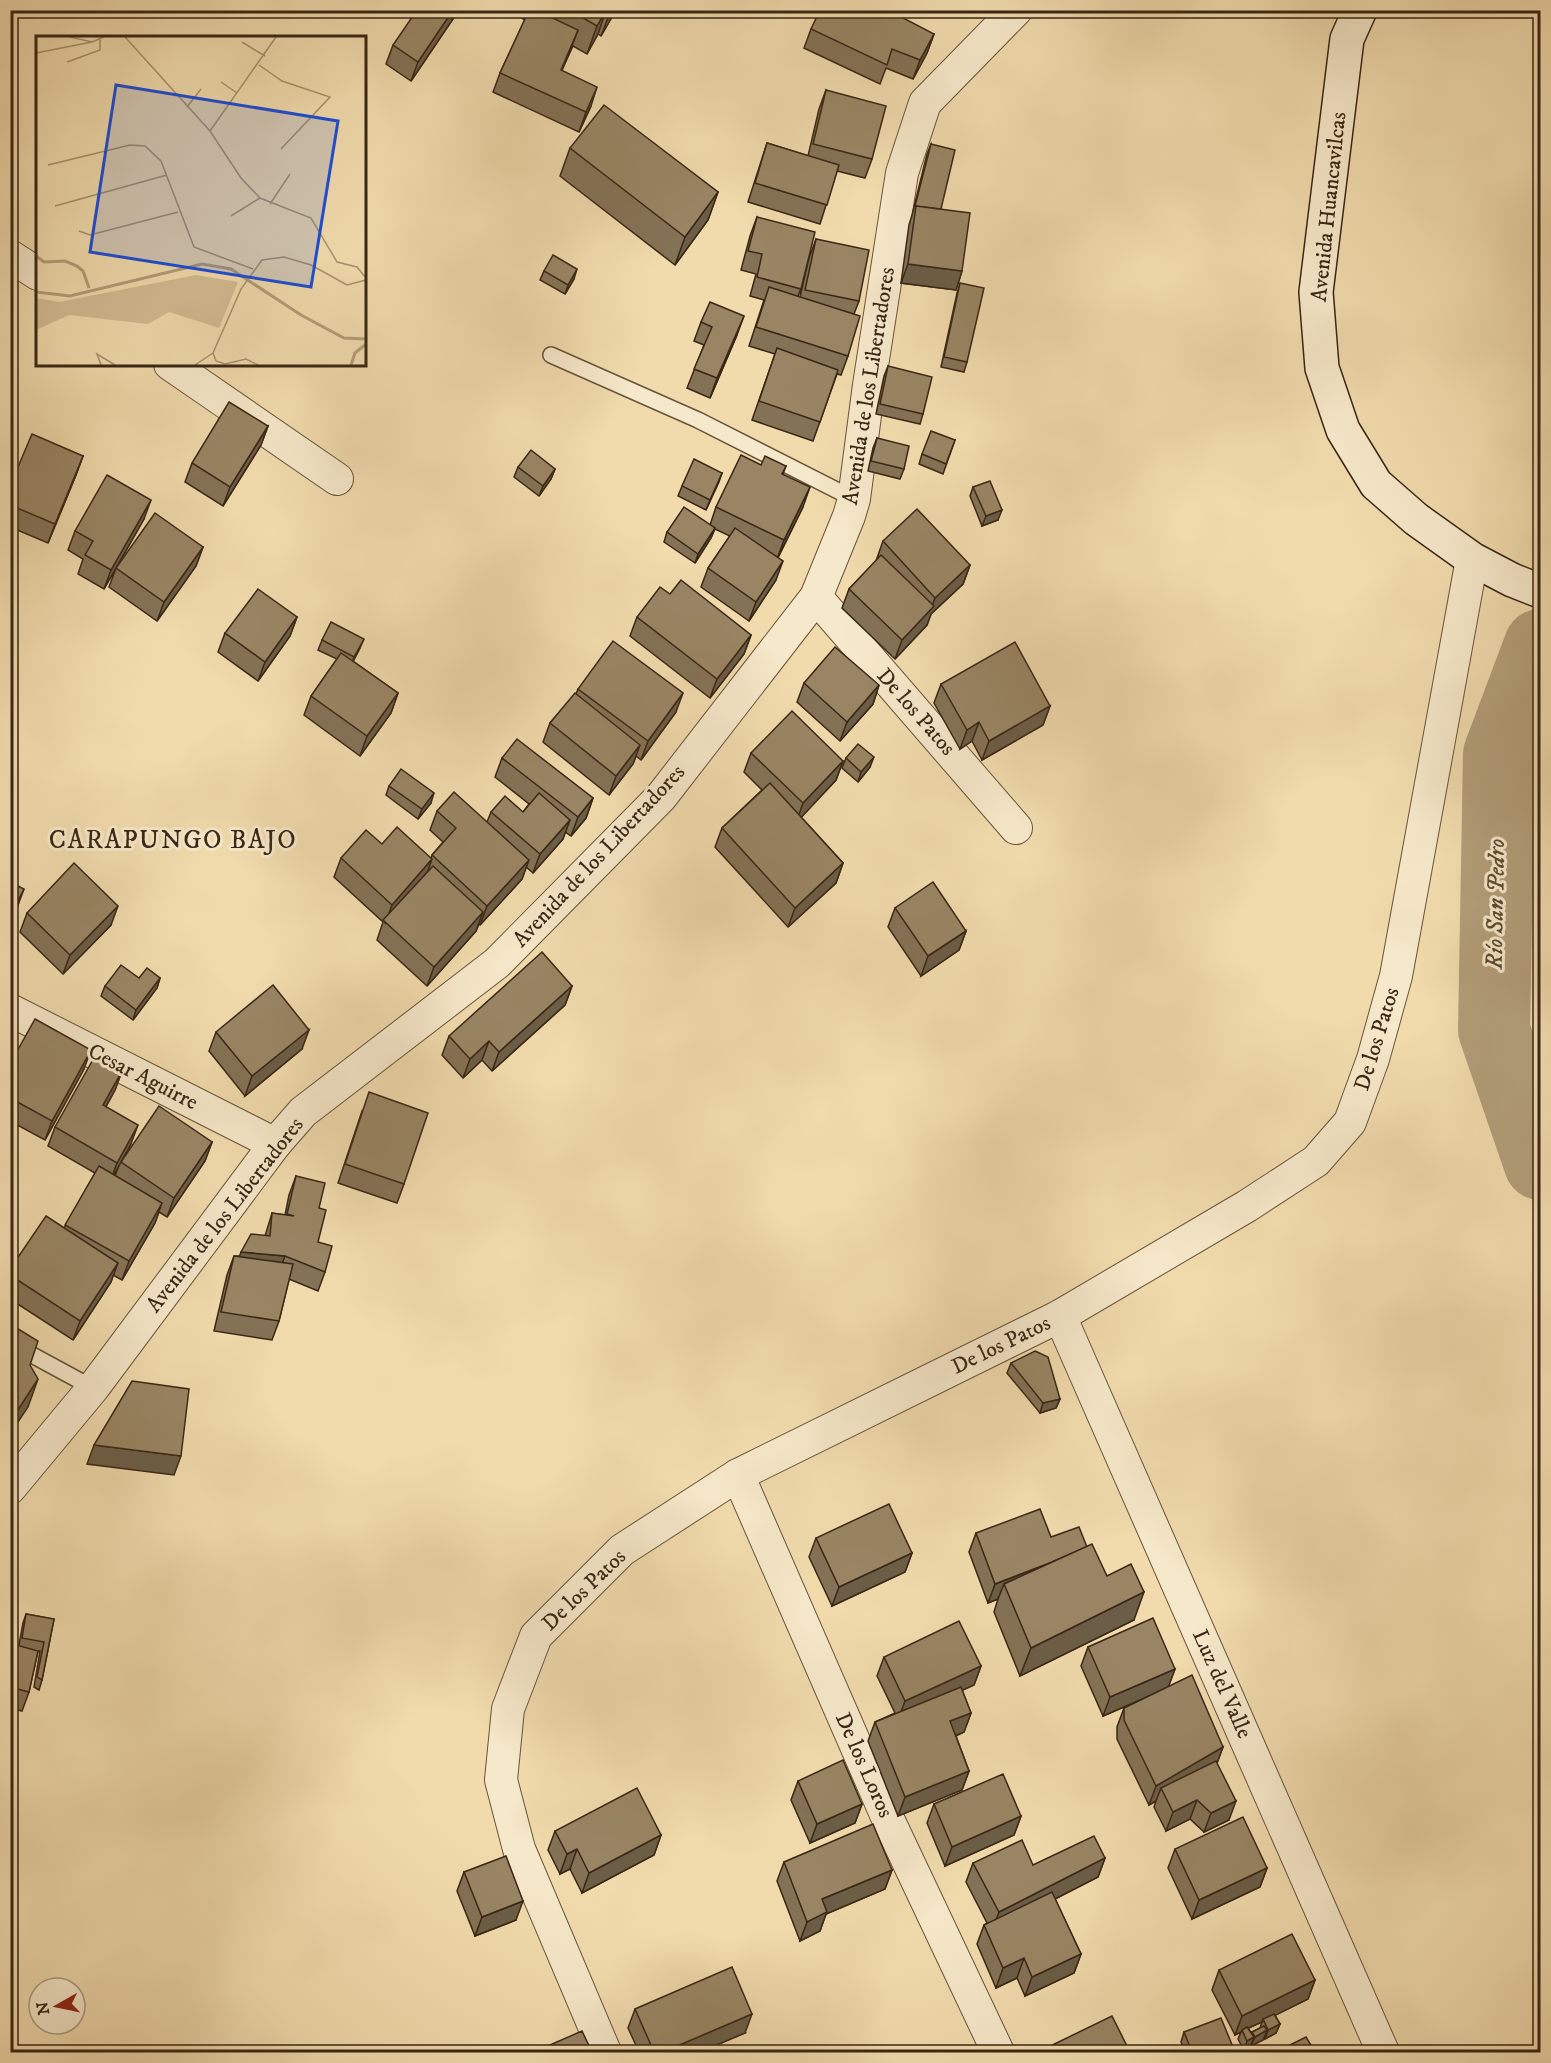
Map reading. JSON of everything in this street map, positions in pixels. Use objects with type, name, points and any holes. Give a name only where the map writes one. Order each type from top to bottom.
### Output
[{"type":"street","name":"Avenida de los Libertadores","points":[[10,1488],[93,1388],[275,1144],[303,1112],[497,963],[661,797],[816,597],[854,499],[902,172],[925,103],[1016,10]]},
{"type":"street","name":"Avenida Huancavilcas","points":[[1360,10],[1347,39],[1316,292],[1322,368],[1343,430],[1376,484],[1416,519],[1472,559],[1526,586]]},
{"type":"street","points":[[10,256],[36,273]]},
{"type":"street","points":[[173,366],[338,478]]},
{"type":"street","name":"De los Patos","points":[[605,2052],[519,1849],[501,1780],[508,1709],[536,1636],[622,1550],[738,1474],[1060,1316],[1247,1206],[1316,1161],[1350,1122],[1373,1059],[1396,976],[1472,559]]},
{"type":"street","name":"De los Patos","points":[[816,597],[1016,828]]},
{"type":"street","name":"Cesar Aguirre","points":[[10,1010],[275,1144]]},
{"type":"street","name":"Luz del Valle","points":[[1060,1316],[1383,2052]]},
{"type":"street","name":"De los Loros","points":[[738,1474],[888,1819],[998,2052]]},
{"type":"lane","points":[[550,355],[698,420],[854,499]]},
{"type":"lane","points":[[10,1343],[93,1388]]},
{"type":"building","points":[[417,10],[453,10],[418,62],[393,45]]},
{"type":"building","points":[[529,10],[536,10],[578,30],[561,70],[597,87],[586,112],[500,73]]},
{"type":"building","points":[[569,10],[606,10],[597,26]]},
{"type":"building","points":[[820,10],[888,10],[934,34],[920,60],[892,49],[887,65],[811,29]]},
{"type":"building","points":[[826,90],[886,106],[872,159],[813,144]]},
{"type":"building","points":[[604,105],[718,192],[685,237],[570,148]]},
{"type":"building","points":[[767,143],[839,165],[827,205],[755,183]]},
{"type":"building","points":[[931,144],[955,150],[941,209],[915,206]]},
{"type":"building","points":[[916,206],[970,213],[962,271],[908,264]]},
{"type":"building","points":[[757,217],[815,232],[801,289],[757,277],[762,254],[748,251]]},
{"type":"building","points":[[816,239],[869,250],[859,301],[805,290]]},
{"type":"building","points":[[553,255],[577,269],[568,285],[544,271]]},
{"type":"building","points":[[960,283],[984,288],[967,362],[944,357]]},
{"type":"building","points":[[769,287],[860,316],[848,356],[756,327]]},
{"type":"building","points":[[710,302],[744,316],[717,378],[694,369],[712,327],[701,322]]},
{"type":"building","points":[[777,348],[838,370],[820,422],[759,401]]},
{"type":"building","points":[[888,366],[932,377],[923,414],[880,404]]},
{"type":"building","points":[[10,402],[16,403],[10,421]]},
{"type":"building","points":[[229,402],[268,426],[230,487],[192,463]]},
{"type":"building","points":[[931,431],[955,440],[946,464],[922,454]]},
{"type":"building","points":[[32,434],[83,456],[55,524],[10,505],[10,486]]},
{"type":"building","points":[[877,438],[909,446],[904,469],[871,461]]},
{"type":"building","points":[[531,450],[555,469],[543,486],[518,467]]},
{"type":"building","points":[[741,455],[761,465],[765,456],[786,466],[782,474],[810,487],[784,540],[716,507]]},
{"type":"building","points":[[694,459],[722,473],[710,500],[682,486]]},
{"type":"building","points":[[107,475],[151,500],[111,570],[85,555],[93,541],[75,531]]},
{"type":"building","points":[[990,481],[1002,510],[986,516],[973,487]]},
{"type":"building","points":[[684,507],[715,528],[698,554],[667,532]]},
{"type":"building","points":[[917,509],[970,565],[935,598],[883,541]]},
{"type":"building","points":[[155,513],[203,547],[164,602],[116,568]]},
{"type":"building","points":[[735,528],[783,561],[756,602],[708,568]]},
{"type":"building","points":[[881,555],[934,606],[902,640],[849,589]]},
{"type":"building","points":[[681,580],[751,635],[717,679],[637,617],[660,587],[670,594]]},
{"type":"building","points":[[258,589],[297,617],[265,662],[225,633]]},
{"type":"building","points":[[331,622],[364,639],[354,657],[322,640]]},
{"type":"building","points":[[613,641],[683,693],[648,741],[578,689]]},
{"type":"building","points":[[1015,642],[1050,706],[989,741],[979,722],[967,730],[941,684]]},
{"type":"building","points":[[835,647],[879,685],[847,722],[804,683]]},
{"type":"building","points":[[341,653],[398,693],[367,736],[311,696]]},
{"type":"building","points":[[575,693],[640,745],[616,776],[550,723]]},
{"type":"building","points":[[792,711],[843,761],[803,803],[751,753]]},
{"type":"building","points":[[517,739],[593,798],[578,817],[502,758]]},
{"type":"building","points":[[858,744],[874,757],[861,772],[846,758]]},
{"type":"building","points":[[401,769],[434,793],[422,809],[389,786]]},
{"type":"building","points":[[770,783],[843,863],[795,908],[722,828]]},
{"type":"building","points":[[454,792],[529,860],[487,906],[432,855],[456,828],[437,811]]},
{"type":"building","points":[[539,793],[570,820],[540,854],[491,812],[505,796],[523,812]]},
{"type":"building","points":[[397,827],[432,859],[392,905],[341,858],[366,830],[382,844]]},
{"type":"building","points":[[74,863],[118,906],[70,955],[27,913]]},
{"type":"building","points":[[433,866],[483,912],[434,967],[383,920]]},
{"type":"building","points":[[10,882],[24,889],[10,916]]},
{"type":"building","points":[[933,882],[966,931],[928,956],[895,908]]},
{"type":"building","points":[[542,952],[572,986],[499,1052],[489,1041],[470,1059],[449,1036]]},
{"type":"building","points":[[121,965],[139,978],[147,968],[160,978],[136,1010],[105,986]]},
{"type":"building","points":[[273,985],[309,1030],[252,1076],[216,1032]]},
{"type":"building","points":[[35,1019],[91,1050],[52,1121],[10,1098],[10,1064]]},
{"type":"building","points":[[95,1056],[122,1071],[103,1105],[138,1125],[117,1163],[55,1127]]},
{"type":"building","points":[[369,1092],[428,1113],[404,1184],[345,1164]]},
{"type":"building","points":[[159,1106],[212,1142],[174,1198],[121,1162]]},
{"type":"building","points":[[99,1166],[162,1203],[129,1261],[65,1225]]},
{"type":"building","points":[[296,1176],[325,1183],[319,1208],[326,1210],[318,1242],[332,1246],[325,1272],[285,1256],[241,1252],[251,1234],[270,1236],[272,1213],[294,1216],[287,1214]]},
{"type":"building","points":[[46,1216],[118,1263],[80,1321],[10,1275],[10,1269]]},
{"type":"building","points":[[234,1256],[293,1264],[279,1321],[221,1312]]},
{"type":"building","points":[[10,1324],[38,1341],[30,1365],[38,1379],[10,1422]]},
{"type":"building","points":[[1035,1351],[1048,1357],[1060,1399],[1043,1403],[1011,1363]]},
{"type":"building","points":[[132,1381],[189,1389],[181,1456],[94,1445]]},
{"type":"building","points":[[889,1504],[912,1553],[839,1587],[816,1538]]},
{"type":"building","points":[[1040,1509],[1051,1537],[1079,1527],[1087,1547],[995,1584],[976,1533]]},
{"type":"building","points":[[1092,1544],[1107,1576],[1131,1564],[1144,1592],[1031,1648],[1004,1584]]},
{"type":"building","points":[[26,1614],[54,1619],[42,1680],[37,1677],[44,1642],[22,1638]]},
{"type":"building","points":[[10,1618],[15,1619],[16,1645],[38,1651],[29,1692],[10,1687]]},
{"type":"building","points":[[1153,1618],[1175,1669],[1110,1697],[1088,1647]]},
{"type":"building","points":[[959,1621],[981,1666],[905,1701],[884,1657]]},
{"type":"building","points":[[1192,1675],[1223,1747],[1156,1786],[1124,1720],[1124,1708]]},
{"type":"building","points":[[961,1687],[971,1713],[950,1721],[969,1771],[905,1797],[875,1722]]},
{"type":"building","points":[[843,1760],[862,1804],[817,1824],[798,1781]]},
{"type":"building","points":[[1216,1761],[1236,1801],[1211,1813],[1197,1800],[1173,1812],[1161,1788]]},
{"type":"building","points":[[1003,1774],[1021,1816],[952,1847],[934,1804]]},
{"type":"building","points":[[637,1788],[661,1835],[589,1873],[577,1849],[567,1854],[555,1831]]},
{"type":"building","points":[[1243,1817],[1267,1868],[1199,1900],[1175,1849]]},
{"type":"building","points":[[873,1824],[892,1870],[822,1899],[827,1912],[807,1922],[784,1862]]},
{"type":"building","points":[[1094,1836],[1105,1858],[999,1912],[973,1863],[1022,1840],[1033,1865]]},
{"type":"building","points":[[506,1856],[523,1901],[482,1917],[464,1872]]},
{"type":"building","points":[[1052,1892],[1081,1954],[1032,1977],[1024,1958],[1003,1968],[984,1925]]},
{"type":"building","points":[[1292,1934],[1315,1980],[1242,2016],[1219,1970]]},
{"type":"building","points":[[732,1967],[752,2014],[663,2052],[654,2052],[635,2009]]},
{"type":"building","points":[[1274,2014],[1280,2024],[1268,2030],[1263,2019]]},
{"type":"building","points":[[1112,2016],[1130,2052],[1038,2052]]},
{"type":"building","points":[[1221,2018],[1235,2052],[1192,2052],[1184,2032]]},
{"type":"building","points":[[1264,2026],[1267,2030],[1255,2037],[1252,2032]]},
{"type":"building","points":[[1247,2027],[1254,2037],[1247,2041],[1242,2030]]},
{"type":"building","points":[[582,2031],[592,2052],[534,2052]]},
{"type":"building","points":[[1306,2037],[1315,2052],[1276,2052]]},
{"type":"waterway","name":"Río San Pedro","points":[[1540,645],[1499,754],[1494,1030],[1540,1164]]},
{"type":"district","name":"CARAPUNGO BAJO","points":[[173,840]]}]
